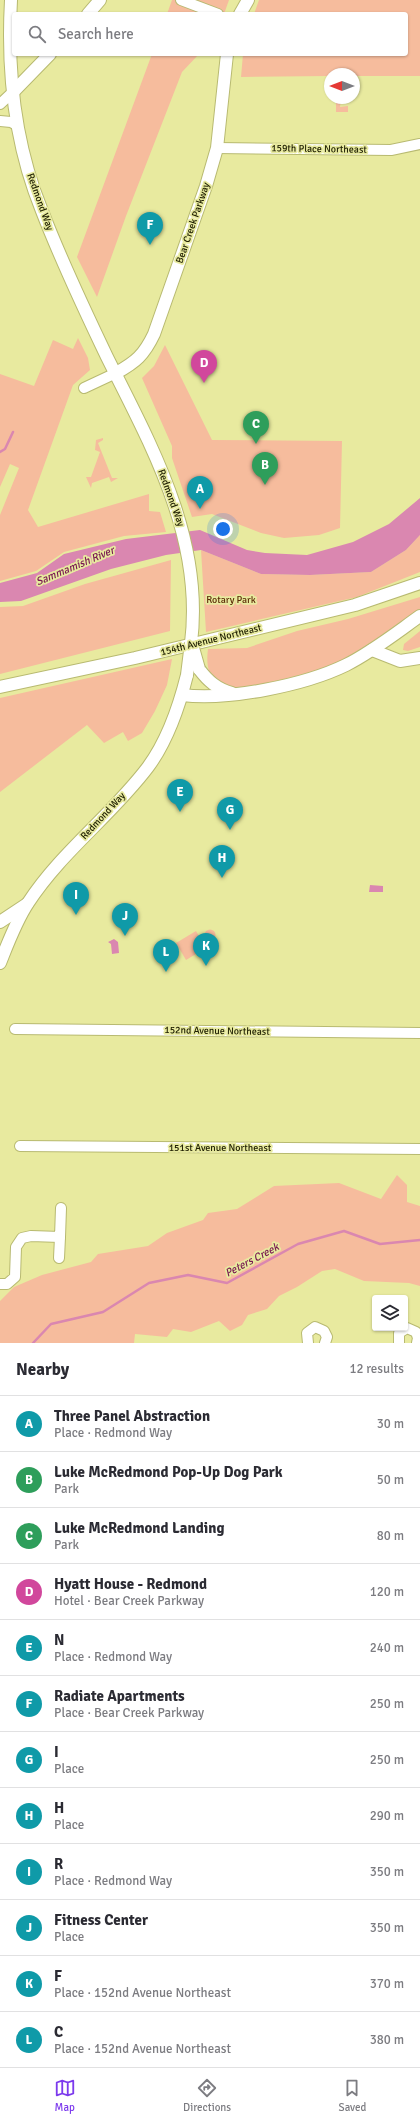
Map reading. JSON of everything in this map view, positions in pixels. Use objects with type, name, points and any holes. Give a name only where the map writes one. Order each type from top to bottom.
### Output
[{"type":"main road","name":"Redmond Way","points":[[0,963],[4,943],[28,903],[61,863],[148,767],[162,744],[175,717],[182,695],[187,675],[194,620],[193,585],[189,554],[168,485],[70,277],[41,210],[28,168],[18,126],[14,92],[10,52],[11,0]]},
{"type":"main road","points":[[90,12],[100,0]]},
{"type":"main road","points":[[236,12],[239,0]]},
{"type":"main road","points":[[241,12],[248,0]]},
{"type":"main road","points":[[14,92],[48,56]]},
{"type":"main road","name":"Bear Creek Parkway","points":[[116,373],[140,358],[154,334],[206,186],[217,148],[227,56]]},
{"type":"main road","name":"154th Avenue Northeast","points":[[0,687],[135,658],[356,605],[420,583]]},
{"type":"main road","points":[[182,695],[202,697],[237,694],[325,674],[372,650],[420,616]]},
{"type":"main road","points":[[191,643],[199,669],[206,679],[220,690],[237,694]]},
{"type":"main road","points":[[372,650],[400,661],[420,658]]},
{"type":"main road","points":[[0,922],[28,903]]},
{"type":"street","points":[[181,0],[213,12]]},
{"type":"street","points":[[0,104],[14,92]]},
{"type":"street","points":[[0,121],[12,122],[18,126]]},
{"type":"street","name":"159th Place Northeast","points":[[217,148],[391,150],[420,144]]},
{"type":"street","points":[[84,388],[116,373]]},
{"type":"street","name":"152nd Avenue Northeast","points":[[15,1029],[420,1033]]},
{"type":"street","name":"151st Avenue Northeast","points":[[20,1146],[420,1150]]},
{"type":"street","points":[[59,1258],[61,1208]]},
{"type":"street","points":[[0,1284],[7,1284],[14,1276],[16,1247],[22,1238],[31,1236],[60,1237]]},
{"type":"street","points":[[308,1343],[307,1333],[315,1327],[324,1331],[327,1337],[325,1343]]},
{"type":"street","points":[[399,1343],[399,1333],[407,1328],[416,1332],[418,1338],[417,1343]]},
{"type":"green space","points":[[172,0],[229,0],[225,12],[168,12]]},
{"type":"green space","points":[[259,0],[420,0],[420,76],[360,76],[360,68],[324,68],[324,76],[241,77],[243,56],[408,56],[408,12],[255,12]]},
{"type":"green space","points":[[151,56],[197,56],[182,72],[126,216],[97,297],[77,257]]},
{"type":"green space","points":[[336,104],[340,104],[340,107],[348,106],[348,112],[336,112]]},
{"type":"green space","points":[[78,338],[88,358],[90,370],[73,385],[28,510],[38,527],[149,494],[149,511],[160,512],[166,532],[124,536],[64,552],[36,571],[0,581],[0,515],[19,468],[10,464],[0,487],[0,374],[34,386],[53,340],[73,349]]},
{"type":"green space","points":[[165,345],[212,440],[342,441],[340,528],[319,535],[284,538],[261,533],[212,514],[192,517],[172,458],[172,446],[142,378],[154,366]]},
{"type":"green space","points":[[103,438],[103,440],[98,443],[112,478],[118,478],[111,482],[109,477],[92,483],[91,488],[86,477],[91,477],[100,452],[95,450],[96,440]]},
{"type":"green space","name":"Rotary Park","points":[[420,535],[420,572],[357,597],[206,632],[201,550],[261,574],[310,575],[371,572],[406,550]]},
{"type":"green space","points":[[171,560],[170,631],[0,674],[0,607],[23,606],[85,584]]},
{"type":"green space","points":[[420,597],[420,609],[354,653],[329,666],[255,686],[230,687],[220,684],[212,677],[208,666],[208,649],[247,648],[297,631],[348,619]]},
{"type":"green space","points":[[420,631],[420,647],[408,651],[403,650],[404,644]]},
{"type":"green space","points":[[172,659],[167,685],[155,711],[142,733],[128,741],[123,732],[104,743],[87,725],[0,792],[0,698]]},
{"type":"green space","points":[[210,929],[214,931],[216,935],[214,939],[210,941],[206,939],[204,935],[206,931]]},
{"type":"green space","points":[[196,931],[206,948],[186,960],[176,943]]},
{"type":"green space","points":[[397,1175],[407,1185],[407,1202],[420,1206],[420,1286],[409,1283],[364,1281],[335,1269],[322,1271],[297,1287],[279,1296],[267,1309],[248,1315],[242,1325],[230,1331],[219,1321],[191,1332],[173,1329],[167,1337],[135,1334],[134,1343],[0,1343],[0,1301],[14,1287],[42,1275],[91,1262],[98,1254],[148,1246],[167,1233],[203,1220],[208,1213],[237,1209],[274,1186],[339,1183],[381,1199]]},
{"type":"water","name":"Sammamish River","points":[[420,498],[420,535],[406,550],[371,572],[310,575],[261,574],[201,550],[166,555],[111,569],[21,601],[0,602],[0,583],[37,573],[64,554],[126,539],[200,530],[247,550],[265,553],[307,555],[353,542],[389,524]]},
{"type":"water","points":[[370,885],[383,886],[383,892],[369,892]]},
{"type":"water","points":[[114,939],[118,942],[119,953],[112,954],[111,944],[108,942]]},
{"type":"waterway","points":[[0,452],[5,449],[13,432]]},
{"type":"waterway","name":"Peters Creek","points":[[33,1343],[51,1324],[103,1312],[149,1283],[188,1275],[227,1283],[298,1244],[344,1231],[380,1244],[420,1240]]},
{"type":"place","name":"Radiate Apartments","points":[[150,245]]},
{"type":"place","name":"Hyatt House - Redmond","points":[[204,383]]},
{"type":"place","name":"Luke McRedmond Landing","points":[[256,444]]},
{"type":"place","name":"Luke McRedmond Pop-Up Dog Park","points":[[265,485]]},
{"type":"place","name":"Three Panel Abstraction","points":[[200,509]]},
{"type":"place","name":"N","points":[[180,812]]},
{"type":"place","name":"I","points":[[230,830]]},
{"type":"place","name":"H","points":[[222,878]]},
{"type":"place","name":"R","points":[[76,915]]},
{"type":"place","name":"Fitness Center","points":[[125,936]]},
{"type":"place","name":"F","points":[[206,966]]},
{"type":"place","name":"C","points":[[166,972]]}]
